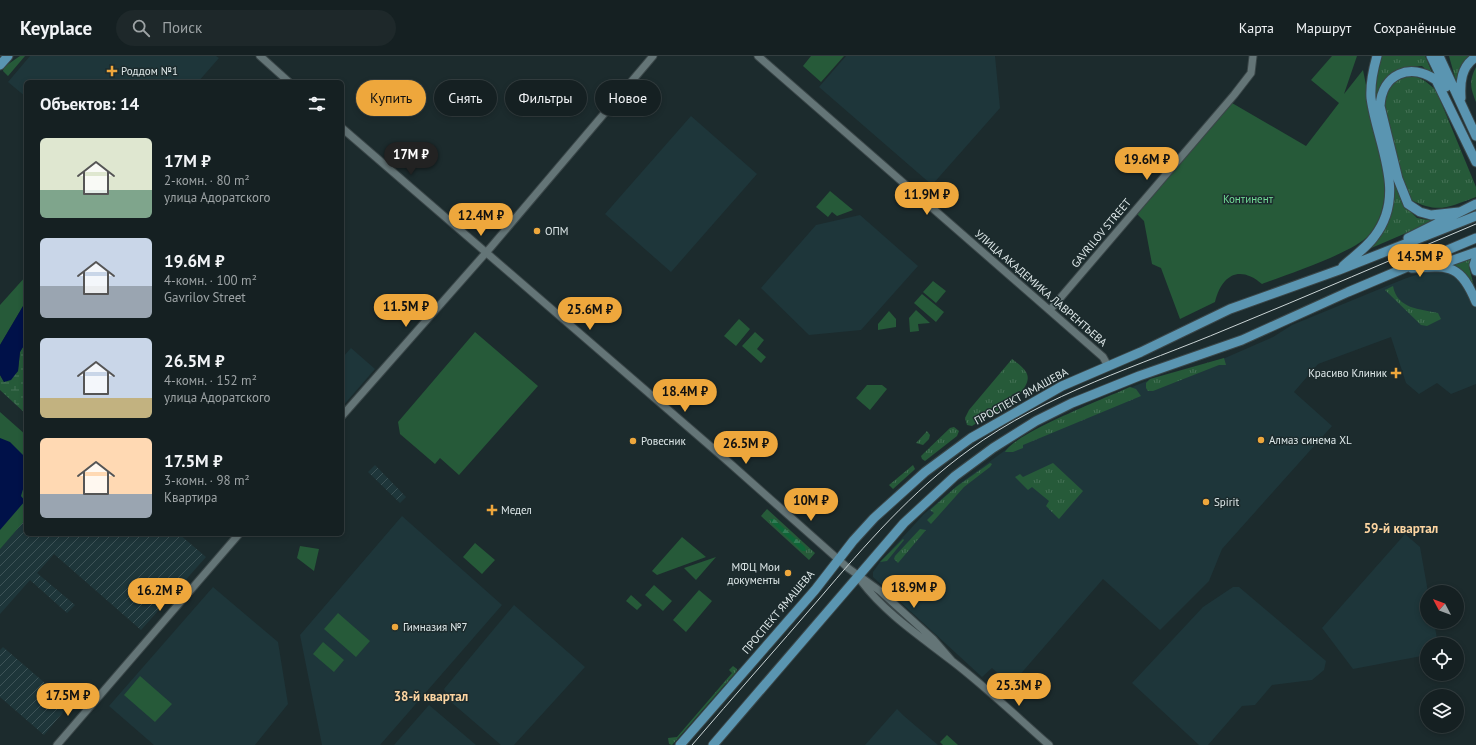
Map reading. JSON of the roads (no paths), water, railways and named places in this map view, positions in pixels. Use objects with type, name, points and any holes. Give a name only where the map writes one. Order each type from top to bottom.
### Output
[{"type":"main road","points":[[0,65],[8,56]]},
{"type":"main road","points":[[1339,270],[1374,236],[1384,219],[1391,196],[1390,178],[1371,97],[1371,81],[1377,56]]},
{"type":"main road","points":[[1438,57],[1476,136]]},
{"type":"main road","points":[[1438,57],[1476,161]]},
{"type":"main road","points":[[1462,105],[1460,86],[1463,73],[1476,57]]},
{"type":"main road","points":[[1459,212],[1431,215],[1420,212],[1408,204],[1398,179],[1380,106],[1381,95],[1390,80],[1409,71],[1429,75],[1436,80],[1476,161]]},
{"type":"main road","points":[[1383,253],[1422,230],[1476,204]]},
{"type":"main road","name":"ПРОСПЕКТ ЯМАШЕВА","points":[[680,745],[814,590],[838,559],[880,512],[925,472],[987,428],[1062,386],[1230,309],[1339,270],[1476,216]]},
{"type":"main road","points":[[712,745],[904,523],[933,495],[992,448],[1036,421],[1072,403],[1139,376],[1242,340],[1476,238]]},
{"type":"main road","points":[[1436,266],[1476,252]]},
{"type":"main road","points":[[1476,259],[1474,265],[1476,271]]},
{"type":"main road","points":[[1403,269],[1436,266],[1446,267],[1457,271],[1470,288],[1476,302]]},
{"type":"street","points":[[260,56],[287,80]]},
{"type":"street","points":[[344,414],[486,253],[653,56]]},
{"type":"street","name":"УЛИЦА АКАДЕМИКА ЛАВРЕНТЬЕВА","points":[[758,56],[1050,310],[1103,357],[1108,366]]},
{"type":"street","name":"GAVRILOV STREET","points":[[1050,310],[1251,73],[1253,56]]},
{"type":"street","points":[[344,130],[724,458],[858,576],[874,598],[928,644],[952,661],[1049,745]]},
{"type":"street","points":[[57,745],[238,536]]},
{"type":"tram line","points":[[692,745],[854,559],[890,520],[948,466],[999,430],[1030,412],[1094,382],[1258,316],[1476,224]]},
{"type":"place","name":"Роддом №1","points":[[112,71]]},
{"type":"place","name":"ОПМ","points":[[537,231]]},
{"type":"place","name":"Красиво Клиник","points":[[1396,373]]},
{"type":"place","name":"Алмаз синема XL","points":[[1261,440]]},
{"type":"place","name":"Ровесник","points":[[633,441]]},
{"type":"place","name":"Spirit","points":[[1206,502]]},
{"type":"place","name":"Медел","points":[[492,510]]},
{"type":"place","name":"МФЦ Мои документы","points":[[788,573]]},
{"type":"place","name":"Гимназия №7","points":[[395,627]]},
{"type":"district","name":"59-й квартал","points":[[1401,528]]},
{"type":"district","name":"38-й квартал","points":[[431,696]]},
{"type":"park label","name":"Континент","points":[[1248,199]]}]
